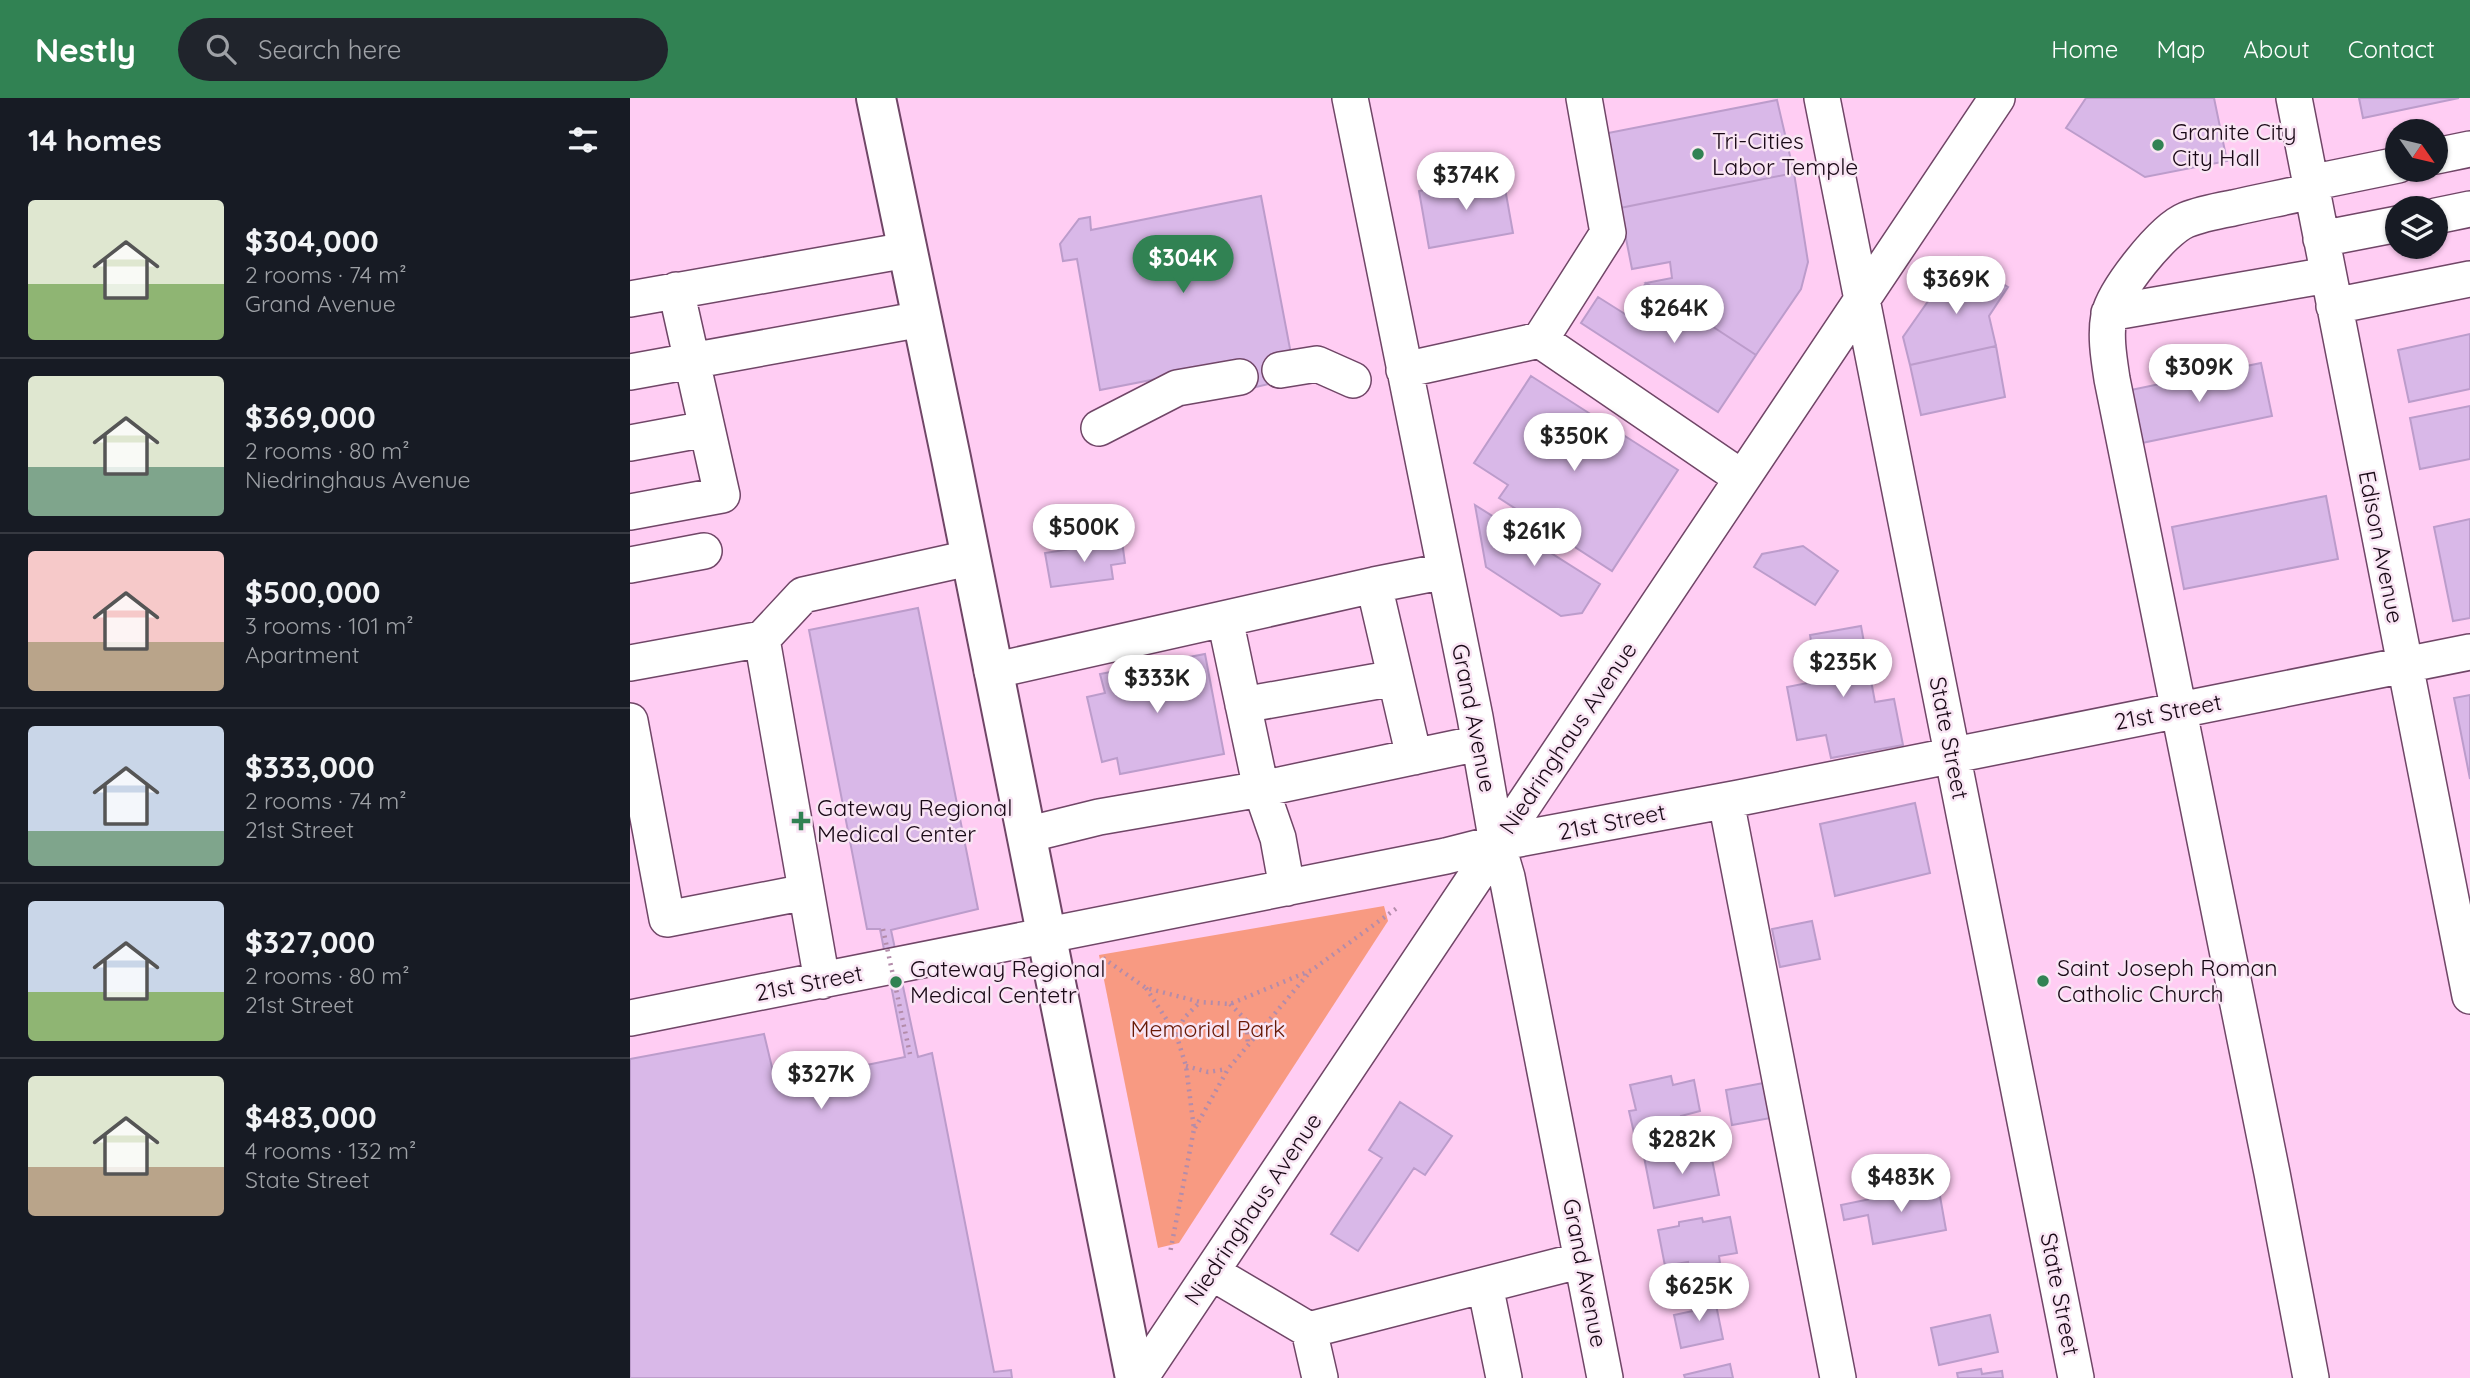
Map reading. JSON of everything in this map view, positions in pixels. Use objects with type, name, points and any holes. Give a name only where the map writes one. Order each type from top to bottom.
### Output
[{"type":"main road","points":[[876,98],[1137,1378]]},
{"type":"street","name":"Grand Avenue","points":[[1350,98],[1605,1378]]},
{"type":"street","points":[[1404,370],[1540,340],[1608,233],[1584,98]]},
{"type":"street","name":"State Street","points":[[1822,98],[2076,1378]]},
{"type":"street","name":"Niedringhaus Avenue","points":[[1137,1378],[1211,1272],[1997,98]]},
{"type":"street","name":"Edison Avenue","points":[[2294,98],[2470,996]]},
{"type":"street","points":[[2448,154],[2470,149]]},
{"type":"street","points":[[2311,1378],[2107,343],[2109,313],[2152,246],[2168,230],[2184,220],[2385,167]]},
{"type":"street","points":[[2448,214],[2470,209]]},
{"type":"street","points":[[2321,240],[2385,227]]},
{"type":"street","points":[[630,299],[907,250]]},
{"type":"street","points":[[2109,313],[2470,279]]},
{"type":"street","points":[[630,512],[722,495],[677,290]]},
{"type":"street","points":[[630,372],[922,319]]},
{"type":"street","points":[[1540,340],[1742,478]]},
{"type":"street","points":[[1280,370],[1317,364],[1353,380]]},
{"type":"street","points":[[1099,428],[1177,388],[1240,377]]},
{"type":"street","points":[[630,443],[706,429]]},
{"type":"street","points":[[630,565],[704,551]]},
{"type":"street","points":[[630,663],[762,639],[803,595],[969,558]]},
{"type":"street","points":[[992,671],[1445,571]]},
{"type":"street","points":[[1374,585],[1414,757]]},
{"type":"street","points":[[1225,619],[1261,789],[1278,838],[1287,888]]},
{"type":"street","points":[[762,639],[822,981]]},
{"type":"street","name":"21st Street","points":[[630,1018],[1433,859],[1497,843],[1726,801],[2470,652]]},
{"type":"street","points":[[1243,705],[1395,678]]},
{"type":"street","points":[[630,721],[667,919],[806,892]]},
{"type":"street","points":[[1026,835],[1100,817],[1261,789],[1479,743]]},
{"type":"street","points":[[1726,801],[1838,1378]]},
{"type":"street","points":[[1211,1272],[1309,1330],[1582,1259]]},
{"type":"street","points":[[1485,1285],[1504,1378]]},
{"type":"street","points":[[1309,1330],[1320,1378]]},
{"type":"path","points":[[1099,955],[1146,988],[1200,1002],[1230,1004],[1311,970],[1397,908]]},
{"type":"path","points":[[883,929],[910,1054]]},
{"type":"path","points":[[1194,1129],[1228,1069],[1311,970]]},
{"type":"path","points":[[1146,988],[1176,1034],[1186,1066],[1194,1129],[1170,1253]]},
{"type":"path","points":[[1176,1034],[1184,1018],[1200,1002]]},
{"type":"path","points":[[1230,1004],[1246,1020],[1248,1045]]},
{"type":"path","points":[[1186,1066],[1208,1072],[1228,1069]]},
{"type":"green space","name":"Memorial Park","points":[[1384,906],[1388,921],[1179,1243],[1158,1248],[1099,955]]},
{"type":"building","name":"Granite City City Hall","points":[[2086,98],[2214,98],[2227,161],[2145,177],[2066,128]]},
{"type":"building","points":[[2359,98],[2459,98],[2363,118]]},
{"type":"building","name":"Tri-Cities Labor Temple","points":[[1777,100],[1794,173],[1620,208],[1603,134]]},
{"type":"building","points":[[1794,173],[1808,262],[1801,289],[1756,355],[1646,283],[1672,278],[1670,262],[1632,269],[1620,208]]},
{"type":"building","points":[[1503,177],[1513,233],[1429,248],[1419,191]]},
{"type":"building","points":[[1261,196],[1291,354],[1282,381],[1243,390],[1238,363],[1100,390],[1077,259],[1063,261],[1060,244],[1079,219],[1090,217],[1091,230]]},
{"type":"building","points":[[1959,257],[2008,287],[1989,316],[1996,346],[1910,365],[1903,337]]},
{"type":"building","points":[[1646,283],[1756,355],[1718,412],[1581,323],[1598,297],[1625,314]]},
{"type":"building","points":[[2470,334],[2470,389],[2409,402],[2398,350]]},
{"type":"building","points":[[1996,346],[2005,397],[1921,415],[1910,365]]},
{"type":"building","points":[[2261,363],[2272,416],[2137,444],[2126,391]]},
{"type":"building","points":[[1531,376],[1678,470],[1612,571],[1499,498],[1508,485],[1474,463]]},
{"type":"building","points":[[2470,406],[2470,459],[2420,469],[2410,418]]},
{"type":"building","points":[[2326,496],[2338,559],[2184,589],[2172,527]]},
{"type":"building","points":[[1475,505],[1600,584],[1582,613],[1561,616],[1486,567]]},
{"type":"building","points":[[2470,519],[2470,618],[2453,621],[2434,527]]},
{"type":"building","points":[[1122,541],[1125,563],[1111,565],[1113,579],[1051,587],[1045,553]]},
{"type":"building","points":[[1803,546],[1838,571],[1815,605],[1754,567],[1762,554]]},
{"type":"building","name":"Gateway Regional Medical Centetr","points":[[918,608],[978,909],[891,930],[918,1057],[932,1053],[994,1372],[1011,1370],[1012,1378],[630,1378],[630,1059],[764,1034],[776,1084],[905,1057],[880,929],[867,929],[809,630]]},
{"type":"building","points":[[1861,626],[1875,702],[1894,699],[1903,745],[1831,758],[1826,735],[1797,740],[1787,687],[1818,681],[1810,635]]},
{"type":"building","points":[[1205,654],[1224,754],[1120,774],[1117,758],[1102,762],[1087,697],[1105,693],[1100,674]]},
{"type":"building","points":[[2470,695],[2470,779],[2454,698]]},
{"type":"building","points":[[1915,803],[1930,873],[1835,896],[1820,824]]},
{"type":"building","points":[[1812,921],[1820,959],[1780,967],[1772,929]]},
{"type":"building","points":[[1671,1076],[1673,1085],[1694,1080],[1700,1111],[1681,1116],[1682,1122],[1634,1133],[1629,1111],[1636,1110],[1630,1085]]},
{"type":"building","points":[[1769,1082],[1776,1117],[1732,1125],[1726,1090]]},
{"type":"building","points":[[1400,1102],[1452,1136],[1425,1175],[1414,1168],[1358,1251],[1331,1234],[1382,1158],[1369,1150]]},
{"type":"building","points":[[1709,1144],[1719,1195],[1654,1208],[1644,1157]]},
{"type":"building","points":[[1938,1185],[1946,1230],[1873,1244],[1868,1215],[1844,1220],[1841,1205]]},
{"type":"building","points":[[1730,1217],[1737,1253],[1719,1256],[1720,1263],[1689,1269],[1688,1262],[1665,1266],[1658,1230],[1679,1226],[1679,1222],[1702,1218],[1703,1222]]},
{"type":"building","points":[[1714,1295],[1723,1339],[1681,1348],[1674,1315],[1693,1311],[1690,1300]]},
{"type":"building","points":[[1990,1315],[1998,1352],[1939,1365],[1931,1328]]},
{"type":"building","points":[[1730,1364],[1733,1378],[1685,1378],[1684,1375]]},
{"type":"building","points":[[1981,1369],[1982,1374],[2002,1371],[2003,1378],[1958,1378],[1957,1373]]},
{"type":"place","name":"Granite City City Hall","points":[[2158,145]]},
{"type":"place","name":"Tri-Cities Labor Temple","points":[[1698,154]]},
{"type":"place","name":"Gateway Regional Medical Center","points":[[801,821]]},
{"type":"place","name":"Saint Joseph Roman Catholic Church","points":[[2043,981]]},
{"type":"place","name":"Gateway Regional Medical Centetr","points":[[896,982]]}]
